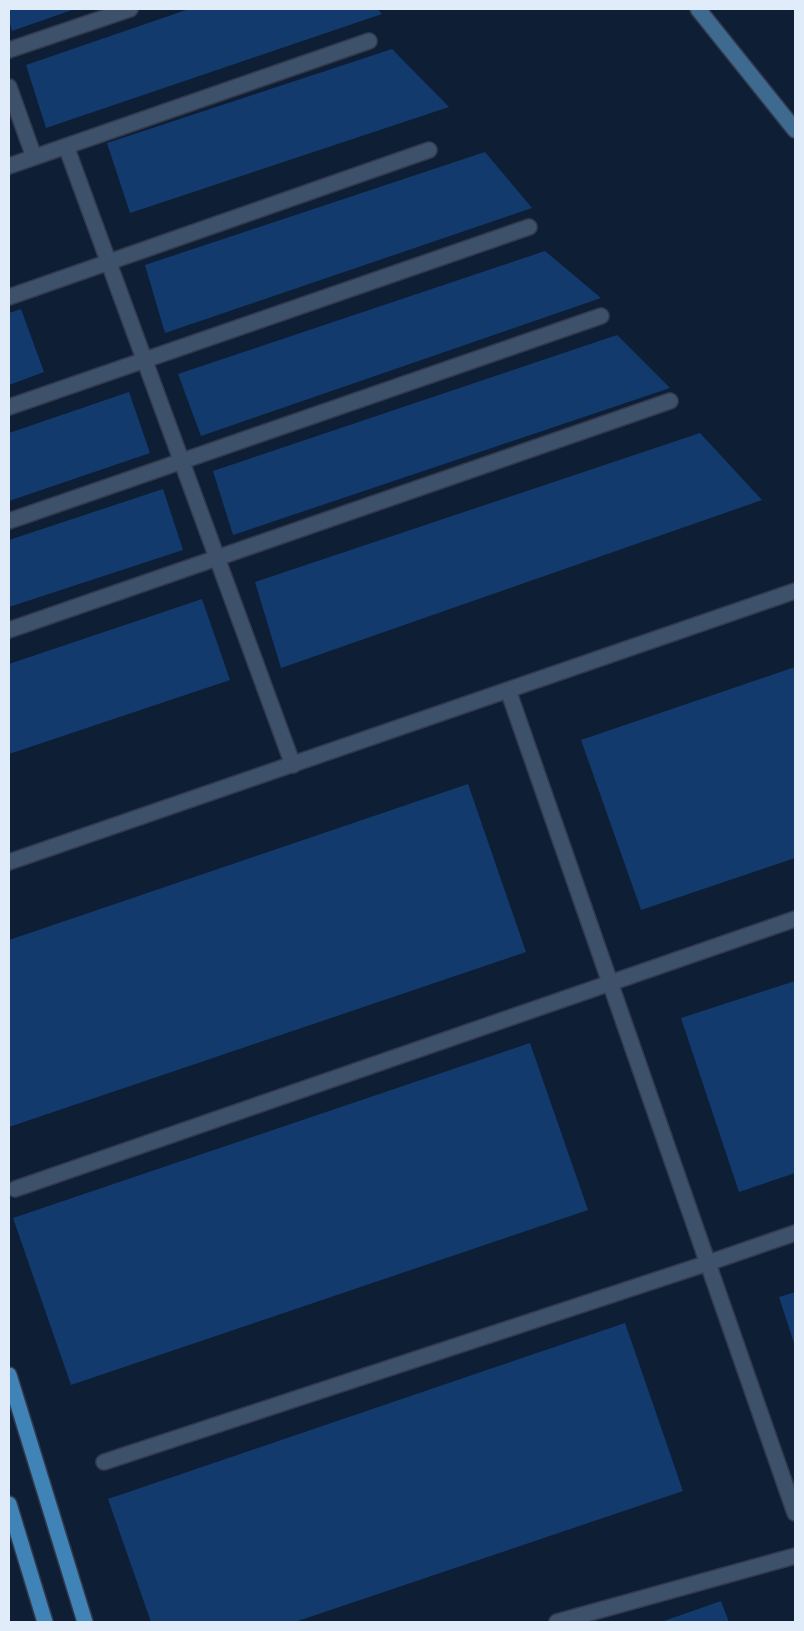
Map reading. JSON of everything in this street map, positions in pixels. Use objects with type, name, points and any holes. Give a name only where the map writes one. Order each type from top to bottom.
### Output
[{"type":"main road","points":[[9,1375],[85,1622]]},
{"type":"main road","points":[[9,1504],[45,1622]]},
{"type":"street","points":[[9,50],[130,9]]},
{"type":"street","points":[[698,9],[795,130]]},
{"type":"street","points":[[9,166],[369,41]]},
{"type":"street","points":[[9,87],[34,157]]},
{"type":"street","points":[[66,146],[293,765]]},
{"type":"street","points":[[9,297],[429,150]]},
{"type":"street","points":[[9,406],[528,227]]},
{"type":"street","points":[[9,521],[601,316]]},
{"type":"street","points":[[9,630],[670,401]]},
{"type":"street","points":[[9,862],[795,591]]},
{"type":"street","points":[[508,690],[795,1513]]},
{"type":"street","points":[[15,1189],[795,919]]},
{"type":"street","points":[[104,1462],[795,1233]]},
{"type":"street","points":[[557,1622],[795,1556]]},
{"type":"building","points":[[9,9],[75,9],[12,31],[9,21]]},
{"type":"building","points":[[189,9],[378,9],[382,14],[46,128],[26,65]]},
{"type":"building","points":[[392,49],[449,107],[130,213],[107,143]]},
{"type":"building","points":[[485,152],[532,208],[165,333],[145,265]]},
{"type":"building","points":[[545,251],[601,298],[201,436],[178,374]]},
{"type":"building","points":[[21,309],[44,372],[9,385],[9,313]]},
{"type":"building","points":[[617,335],[670,388],[233,535],[213,471]]},
{"type":"building","points":[[129,392],[150,453],[9,501],[9,433]]},
{"type":"building","points":[[700,433],[762,500],[281,668],[255,582]]},
{"type":"building","points":[[163,489],[183,550],[9,607],[9,540]]},
{"type":"building","points":[[202,599],[230,680],[9,754],[9,664]]},
{"type":"building","points":[[795,667],[795,858],[641,910],[581,740]]},
{"type":"building","points":[[468,784],[526,952],[9,1127],[9,940]]},
{"type":"building","points":[[795,981],[795,1173],[739,1192],[681,1018]]},
{"type":"building","points":[[530,1043],[588,1210],[71,1385],[13,1218]]},
{"type":"building","points":[[795,1292],[795,1346],[779,1297]]},
{"type":"building","points":[[625,1323],[683,1491],[295,1622],[151,1622],[108,1499]]},
{"type":"building","points":[[721,1601],[729,1622],[661,1622]]}]
